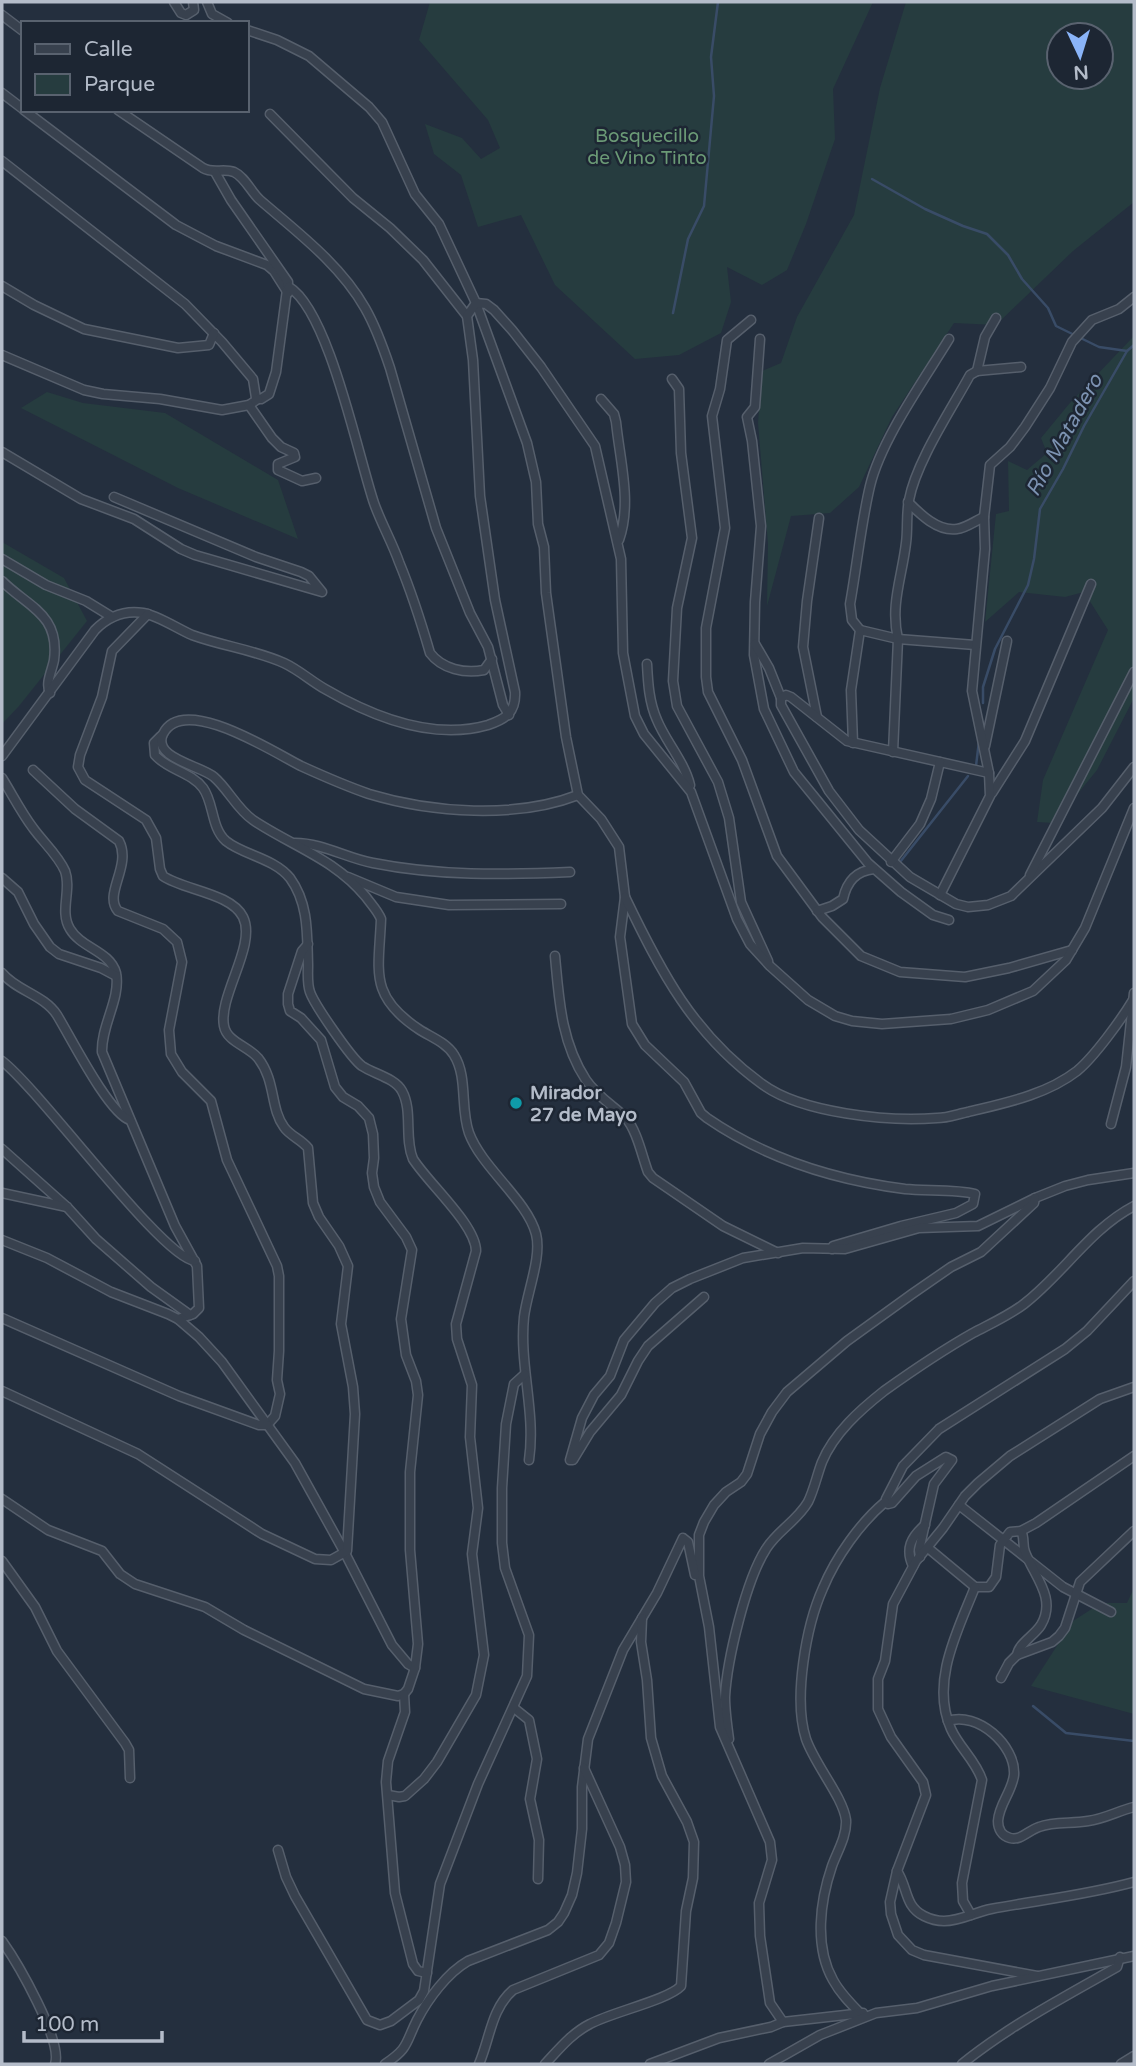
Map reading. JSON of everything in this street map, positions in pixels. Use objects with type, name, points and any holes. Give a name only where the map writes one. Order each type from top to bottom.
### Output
[{"type":"street","points":[[174,2],[181,13],[186,15],[194,10],[193,2]]},
{"type":"street","points":[[207,2],[212,14],[224,21]]},
{"type":"street","points":[[2,15],[21,29]]},
{"type":"street","points":[[248,30],[286,44],[309,56],[369,107],[382,122],[421,204],[439,224],[475,303],[527,443],[536,482],[538,524],[544,547],[548,606],[566,737],[578,795],[601,819],[619,847],[625,897],[620,937],[632,1024],[645,1045],[684,1082],[701,1113],[717,1125],[782,1158],[835,1177],[908,1189],[975,1194],[973,1203],[956,1213],[901,1226],[833,1246],[832,1249]]},
{"type":"street","points":[[2,93],[21,108]]},
{"type":"street","points":[[27,112],[176,225],[216,246],[267,265],[289,290],[304,299],[314,316],[345,400],[374,504],[399,562],[430,653],[437,662],[461,671],[484,670],[492,659]]},
{"type":"street","points":[[121,112],[203,168],[215,172],[228,171],[240,176],[255,195],[305,238],[330,264],[364,307],[390,368],[436,528],[492,659],[503,705],[509,715]]},
{"type":"street","points":[[2,756],[12,738],[50,693],[95,630],[112,617],[124,613],[148,614],[193,635],[285,664],[347,702],[392,720],[428,729],[469,729],[498,722],[509,715],[514,707],[515,692],[495,600],[483,518],[473,360],[467,316],[422,260],[354,198],[270,114]]},
{"type":"street","points":[[2,161],[185,303],[253,379],[258,399]]},
{"type":"street","points":[[2,355],[84,390],[103,394],[160,399],[222,410],[249,405],[269,394],[276,372],[289,290],[286,276],[231,200],[215,172]]},
{"type":"street","points":[[2,286],[84,329],[178,348],[209,345],[214,333]]},
{"type":"street","points":[[990,796],[989,774],[972,691],[990,465],[1010,447],[1025,427],[1050,388],[1072,342],[1092,320],[1119,309],[1134,297]]},
{"type":"street","points":[[467,316],[475,303]]},
{"type":"street","points":[[475,303],[486,304],[512,330],[595,446],[621,559],[623,653],[635,716],[644,734],[691,792]]},
{"type":"street","points":[[977,371],[985,337],[996,318]]},
{"type":"street","points":[[751,320],[727,340],[720,389],[712,416],[725,528],[706,628],[706,677],[708,692],[742,760],[777,856],[817,911],[861,956],[900,972],[965,977],[1072,950]]},
{"type":"street","points":[[760,339],[755,407],[747,416],[761,526],[754,641],[755,670],[764,709],[794,772],[874,869],[933,915],[949,920]]},
{"type":"street","points":[[949,339],[878,461],[870,486],[850,604],[852,620],[860,631],[898,639],[975,645]]},
{"type":"street","points":[[893,752],[898,639],[894,622],[906,543],[908,502],[926,456],[970,375],[977,371],[1021,367]]},
{"type":"street","points":[[672,379],[679,389],[681,403],[681,453],[692,538],[677,608],[673,681],[677,706],[718,782],[729,818],[741,902],[770,966]]},
{"type":"street","points":[[601,399],[614,414],[616,422],[626,507],[618,543]]},
{"type":"street","points":[[249,405],[272,438],[281,447],[294,453],[295,457],[278,464],[278,470],[302,481],[316,478]]},
{"type":"street","points":[[2,452],[81,499],[134,519],[195,555],[323,591],[309,576],[301,572],[256,557],[114,497]]},
{"type":"street","points":[[908,502],[944,529],[956,530],[984,517]]},
{"type":"street","points":[[817,717],[803,647],[820,518]]},
{"type":"street","points":[[2,559],[46,585],[86,601],[112,617]]},
{"type":"street","points":[[2,581],[41,611],[47,621],[54,647],[48,688],[50,693]]},
{"type":"street","points":[[940,895],[990,796],[1025,741],[1091,584]]},
{"type":"street","points":[[2,1391],[138,1454],[262,1534],[315,1559],[331,1560],[345,1553],[348,1547],[355,1415],[353,1387],[341,1324],[348,1266],[313,1203],[308,1147],[282,1126],[271,1083],[260,1061],[224,1029],[225,1008],[242,950],[245,929],[243,917],[237,910],[216,898],[163,876],[156,838],[145,820],[85,780],[78,767],[102,697],[112,651],[148,614]]},
{"type":"street","points":[[853,743],[851,690],[860,631]]},
{"type":"street","points":[[754,641],[769,668],[781,698],[781,705],[829,792],[859,830],[910,877],[940,895],[968,907],[988,905],[1011,896],[1102,808],[1134,767]]},
{"type":"street","points":[[984,749],[1007,641]]},
{"type":"street","points":[[647,664],[650,701],[686,773],[737,919],[750,944],[808,1000],[835,1016],[882,1024],[951,1018],[1005,1004],[1041,985],[1066,960],[1085,928],[1134,808]]},
{"type":"street","points":[[1027,881],[1134,672]]},
{"type":"street","points":[[781,698],[789,695],[847,741],[989,774]]},
{"type":"street","points":[[388,1795],[405,1796],[424,1779],[436,1762],[476,1695],[484,1655],[472,1554],[478,1508],[470,1437],[472,1385],[457,1339],[456,1324],[476,1243],[464,1223],[413,1159],[409,1147],[406,1103],[401,1089],[349,1055],[313,999],[308,985],[308,944],[302,899],[292,881],[272,864],[230,844],[221,836],[202,786],[165,765],[155,755],[154,743],[170,724],[187,719],[222,727],[252,738],[323,776],[370,794],[434,807],[479,811],[556,804],[578,795]]},
{"type":"street","points":[[161,736],[162,746],[169,755],[213,775],[251,819],[332,866],[358,887],[381,919],[377,976],[384,992],[406,1020],[452,1052],[460,1072],[467,1125],[472,1140],[528,1217],[536,1233],[537,1256],[524,1317],[525,1374],[531,1421],[529,1460]]},
{"type":"street","points":[[891,862],[920,824],[931,799],[940,762]]},
{"type":"street","points":[[2,1318],[179,1396],[259,1425],[267,1425],[275,1416],[280,1394],[277,1380],[277,1266],[227,1160],[211,1101],[182,1072],[170,1054],[169,1030],[181,973],[181,951],[171,935],[163,929],[114,908],[113,895],[124,861],[120,841],[75,809],[33,770]]},
{"type":"street","points":[[2,778],[65,873],[65,910],[69,928],[113,966],[116,976],[114,996],[103,1034],[102,1052],[175,1226],[199,1271],[200,1301],[197,1312],[178,1319]]},
{"type":"street","points":[[295,843],[311,843],[370,862],[433,873],[492,875],[570,872]]},
{"type":"street","points":[[817,911],[843,899],[846,884],[862,870],[874,869]]},
{"type":"street","points":[[342,874],[396,897],[449,905],[561,904]]},
{"type":"street","points":[[2,877],[18,892],[34,924],[50,947],[59,954],[116,976]]},
{"type":"street","points":[[625,897],[656,960],[686,1010],[722,1049],[761,1084],[785,1099],[821,1108],[871,1117],[938,1118],[1018,1101],[1076,1071],[1121,1020],[1134,998]]},
{"type":"street","points":[[2,1499],[48,1530],[96,1548],[120,1574],[135,1584],[205,1607],[244,1630],[364,1689],[388,1696],[404,1694],[408,1689],[415,1668],[418,1644],[410,1550],[410,1472],[418,1395],[416,1381],[406,1355],[401,1319],[412,1250],[406,1237],[384,1209],[374,1187],[373,1135],[369,1118],[335,1087],[321,1040],[301,1018],[290,1011],[288,994],[302,951],[308,944]]},
{"type":"street","points":[[555,956],[565,1035],[575,1060],[587,1081],[605,1102],[626,1119],[648,1172],[723,1226],[778,1253]]},
{"type":"street","points":[[2,973],[19,988],[52,1008],[96,1081],[120,1113],[130,1120]]},
{"type":"street","points":[[1111,1124],[1126,1067],[1134,998]]},
{"type":"street","points":[[2,1061],[32,1089],[162,1238],[186,1258],[195,1261]]},
{"type":"street","points":[[2,1149],[67,1207],[96,1239],[133,1272],[190,1315]]},
{"type":"street","points":[[704,1297],[648,1346],[621,1395],[590,1432],[573,1460],[570,1460],[588,1406],[610,1376],[624,1340],[655,1303],[673,1288],[743,1258],[803,1248],[832,1249],[871,1243],[919,1228],[978,1226],[1035,1198],[1076,1183],[1134,1173]]},
{"type":"street","points":[[2,1192],[67,1207]]},
{"type":"street","points":[[783,2022],[770,2003],[760,1936],[759,1903],[772,1860],[770,1842],[720,1727],[709,1627],[700,1582],[699,1535],[714,1505],[747,1474],[760,1434],[787,1392],[847,1341],[912,1294],[951,1267],[981,1252],[1034,1203],[1035,1198]]},
{"type":"street","points":[[728,1745],[726,1685],[752,1578],[759,1560],[773,1539],[803,1510],[823,1460],[838,1436],[852,1419],[884,1392],[971,1334],[1025,1303],[1089,1240],[1134,1206]]},
{"type":"street","points":[[2,1240],[58,1264],[111,1293],[152,1306],[178,1319],[222,1362],[295,1463],[392,1645],[408,1664],[415,1668]]},
{"type":"street","points":[[860,2013],[832,1978],[823,1951],[824,1898],[846,1824],[842,1807],[807,1741],[803,1718],[802,1677],[814,1614],[823,1588],[855,1536],[885,1502],[903,1466],[939,1429],[1065,1349],[1087,1331],[1134,1281]]},
{"type":"street","points":[[278,1850],[295,1896],[367,2020],[384,2024],[419,2000],[424,1991],[440,1884],[478,1784],[527,1676],[529,1635],[503,1557],[502,1488],[510,1397],[514,1384],[525,1374]]},
{"type":"street","points":[[1037,1976],[950,1961],[912,1950],[898,1935],[890,1902],[897,1871],[926,1795],[923,1782],[886,1728],[878,1709],[878,1672],[884,1661],[892,1604],[913,1566],[978,1483],[1010,1456],[1100,1398],[1134,1387]]},
{"type":"street","points":[[928,1548],[975,1587],[985,1588],[993,1584],[998,1552],[1010,1532],[1021,1531],[1134,1456]]},
{"type":"street","points":[[885,1502],[891,1503],[916,1476],[946,1457],[952,1460],[934,1484],[920,1557]]},
{"type":"street","points":[[959,1505],[1063,1587],[1111,1612]]},
{"type":"street","points":[[913,1566],[909,1556],[909,1544],[925,1525]]},
{"type":"street","points":[[1017,1655],[1018,1649],[1043,1623],[1045,1611],[1045,1593],[1025,1552],[1021,1531]]},
{"type":"street","points":[[1001,1678],[1017,1655],[1052,1642],[1059,1636],[1067,1623],[1080,1582],[1134,1531]]},
{"type":"street","points":[[386,2064],[405,2048],[422,2012],[456,1969],[468,1961],[548,1930],[558,1922],[572,1895],[577,1873],[588,1739],[623,1650],[657,1593],[683,1538],[688,1540],[696,1581],[700,1582]]},
{"type":"street","points":[[2,1561],[35,1607],[57,1651],[125,1742],[129,1750],[130,1778]]},
{"type":"street","points":[[971,1915],[963,1900],[962,1891],[982,1780],[948,1721],[943,1689],[948,1663],[975,1587]]},
{"type":"street","points":[[545,2064],[575,2033],[592,2023],[664,1997],[681,1986],[686,1911],[693,1878],[694,1842],[687,1822],[662,1776],[650,1738],[647,1680],[641,1642],[642,1618]]},
{"type":"street","points":[[404,1694],[406,1702],[402,1725],[386,1770],[395,1893],[413,1964],[418,1971],[427,1973]]},
{"type":"street","points":[[514,1708],[522,1712],[528,1720],[537,1759],[530,1799],[538,1840],[538,1880]]},
{"type":"street","points":[[948,1721],[962,1718],[974,1721],[999,1740],[1012,1759],[1013,1780],[998,1822],[1002,1833],[1009,1837],[1017,1838],[1042,1826],[1088,1821],[1134,1807]]},
{"type":"street","points":[[480,2064],[495,2013],[513,1990],[599,1955],[612,1937],[626,1882],[625,1865],[620,1847],[584,1768]]},
{"type":"street","points":[[897,1871],[909,1903],[923,1916],[941,1922],[1134,1882]]},
{"type":"street","points":[[2,1941],[31,1989],[54,2039],[57,2059],[55,2064]]},
{"type":"street","points":[[650,2064],[719,2038],[783,2022],[917,2008],[970,1991],[1134,1956]]},
{"type":"street","points":[[962,2064],[1039,2012],[1117,1967],[1120,1958]]},
{"type":"street","points":[[769,2064],[820,2035],[876,2013]]},
{"type":"street","points":[[1121,2064],[1134,2056]]},
{"type":"green space","name":"Bosquecillo de Vino Tinto","points":[[430,2],[873,2],[833,89],[835,139],[787,270],[762,285],[727,267],[731,302],[721,333],[679,355],[635,359],[555,285],[521,215],[478,227],[461,175],[434,154],[425,124],[462,138],[481,159],[500,148],[488,120],[419,40]]},
{"type":"green space","points":[[906,2],[1134,2],[1134,202],[1073,251],[996,325],[954,323],[892,417],[859,487],[830,513],[791,516],[767,606],[768,544],[758,423],[762,371],[781,363],[797,317],[854,215],[880,88]]},
{"type":"green space","points":[[1134,336],[1134,698],[1097,770],[1054,823],[1037,822],[1043,780],[1108,630],[1084,592],[1065,597],[1019,592],[985,622],[996,514],[1009,511],[1008,461],[1027,470],[1047,453],[1041,438],[1069,404]]},
{"type":"green space","points":[[47,392],[83,403],[165,413],[278,480],[298,539],[178,488],[21,408]]},
{"type":"green space","points":[[2,542],[64,578],[87,621],[2,724]]},
{"type":"green space","points":[[1134,1588],[1134,1714],[1031,1686],[1073,1621],[1101,1603],[1127,1603]]},
{"type":"waterway","points":[[673,313],[688,239],[704,206],[714,96],[711,57],[718,2]]},
{"type":"waterway","points":[[872,179],[925,209],[987,234],[1008,255],[1022,279],[1048,308],[1056,326],[1099,347],[1127,351]]},
{"type":"waterway","name":"Río Matadero","points":[[983,703],[983,687],[995,649],[1028,585],[1040,509],[1084,426],[1127,351],[1134,345]]},
{"type":"waterway","name":"Río Matadero","points":[[976,766],[979,741]]},
{"type":"waterway","name":"Río Matadero","points":[[900,862],[968,776]]},
{"type":"waterway","points":[[1033,1706],[1066,1733],[1134,1741]]},
{"type":"place","name":"Mirador 27 de Mayo","points":[[516,1103]]}]
